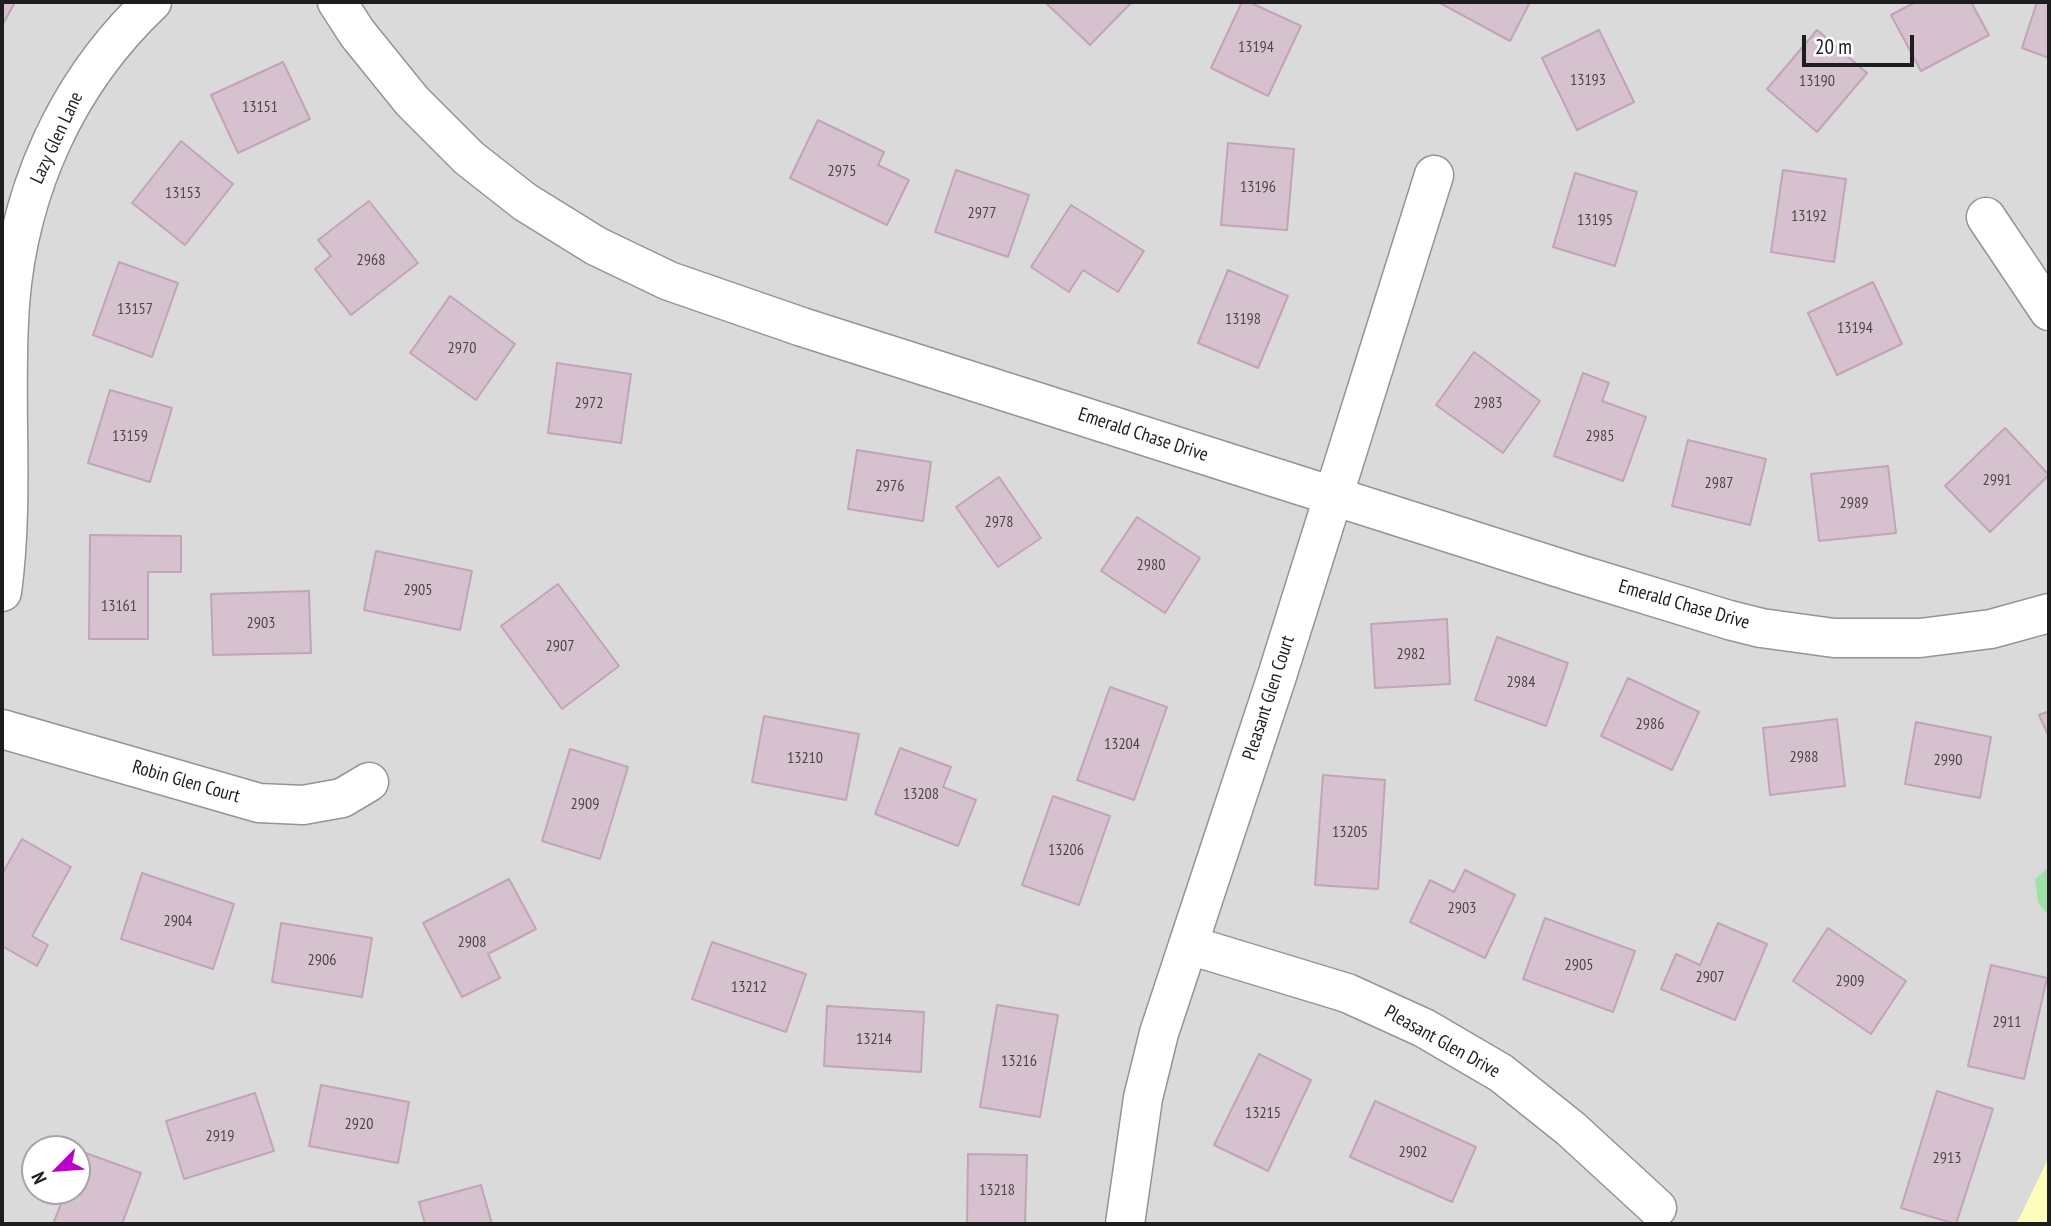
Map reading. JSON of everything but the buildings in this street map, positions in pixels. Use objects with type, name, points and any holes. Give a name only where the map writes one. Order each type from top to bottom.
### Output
[{"type":"street","name":"Lazy Glen Lane","points":[[2,592],[8,482],[10,304],[17,244],[35,180],[59,124],[87,76],[127,26],[152,2]]},
{"type":"street","name":"Emerald Chase Drive","points":[[337,2],[357,33],[412,101],[469,158],[525,202],[596,246],[670,281],[802,327],[1575,573],[1761,628],[1834,638],[1920,638],[1991,629],[2049,613]]},
{"type":"street","name":"Pleasant Glen Court","points":[[1125,1224],[1143,1098],[1159,1033],[1277,676],[1434,175]]},
{"type":"street","points":[[1986,217],[2049,311]]},
{"type":"street","name":"Robin Glen Court","points":[[2,729],[259,803],[303,805],[342,798],[369,782]]},
{"type":"street","name":"Pleasant Glen Drive","points":[[1189,945],[1347,993],[1424,1028],[1501,1073],[1571,1129],[1657,1208]]},
{"type":"shaded area","points":[[2,2],[2049,2],[2049,1157],[2015,1224],[2,1224]]},
{"type":"shaded area","points":[[2049,867],[2049,916],[2038,903],[2035,879]]},
{"type":"shaded area","points":[[2049,1157],[2049,1224],[2015,1224],[2019,1219]]}]
